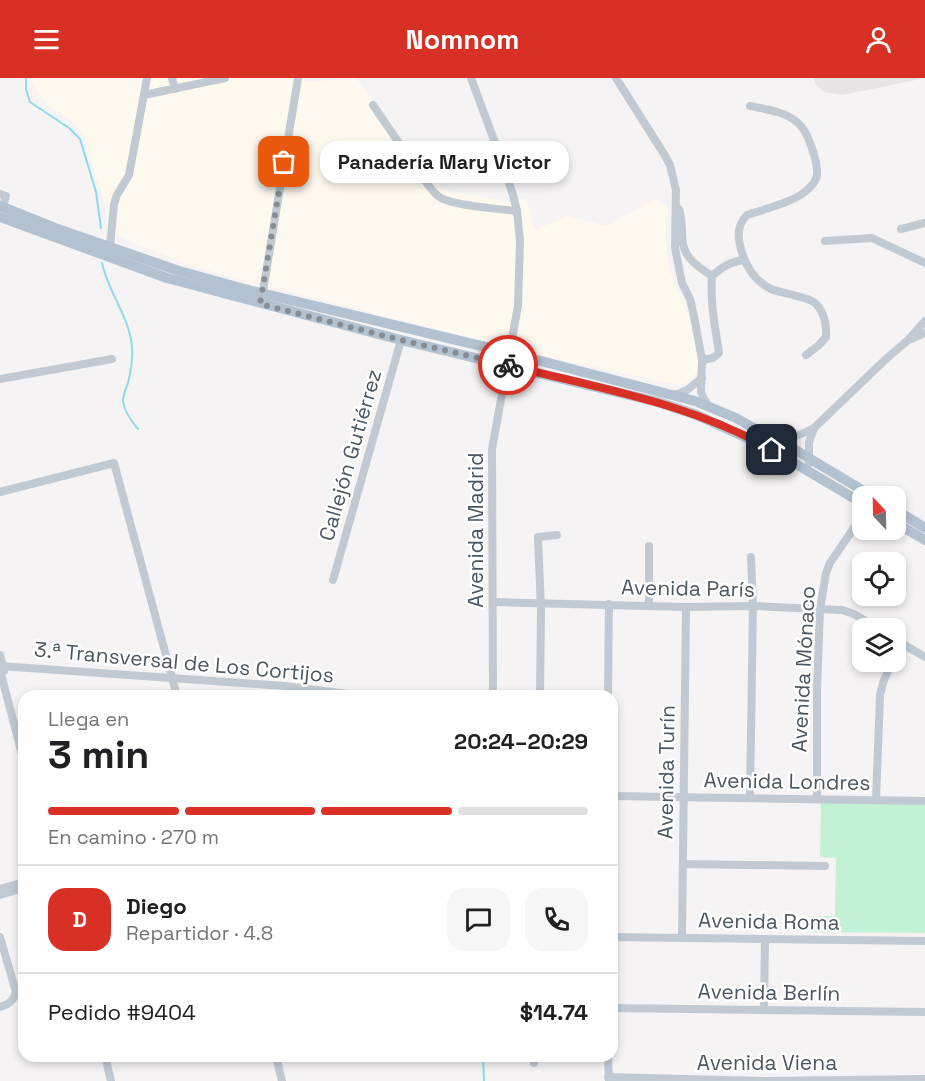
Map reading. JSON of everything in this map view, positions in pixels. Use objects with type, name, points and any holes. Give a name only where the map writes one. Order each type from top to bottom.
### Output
[{"type":"main road","points":[[1,210],[167,279],[510,353],[695,401],[736,418],[788,445],[855,486]]},
{"type":"main road","points":[[1,210],[262,298],[401,340],[658,402],[697,415],[769,448],[852,497]]},
{"type":"main road","points":[[906,516],[925,528]]},
{"type":"main road","points":[[906,529],[925,540]]},
{"type":"street","points":[[110,247],[114,204],[129,175],[147,78]]},
{"type":"street","points":[[172,78],[175,89]]},
{"type":"street","points":[[144,95],[225,78]]},
{"type":"street","points":[[262,298],[298,78]]},
{"type":"street","name":"Avenida Madrid","points":[[471,78],[501,159],[517,211],[520,242],[518,306],[492,449],[493,690]]},
{"type":"street","points":[[616,78],[667,159],[676,190],[675,248],[682,283],[690,299],[702,360],[701,392],[709,407]]},
{"type":"street","points":[[373,105],[425,181],[440,197],[459,203],[517,211]]},
{"type":"street","points":[[750,106],[771,110],[799,124],[810,144],[815,160],[817,174],[813,185],[799,197],[747,215],[742,220],[739,229],[743,260],[760,282],[771,289],[807,299],[816,304],[820,310],[826,325],[826,338],[806,355]]},
{"type":"street","points":[[0,194],[6,196],[1,210]]},
{"type":"street","points":[[677,204],[682,217],[683,244],[686,253],[693,262],[712,276]]},
{"type":"street","points":[[901,229],[925,223]]},
{"type":"street","points":[[825,241],[872,238],[925,264]]},
{"type":"street","points":[[702,360],[712,358],[719,353],[712,311],[712,276],[732,262],[743,260]]},
{"type":"street","points":[[773,439],[786,440],[814,428],[908,340],[925,321]]},
{"type":"street","points":[[908,340],[925,333]]},
{"type":"street","name":"Callejón Gutiérrez","points":[[333,580],[401,340]]},
{"type":"street","points":[[0,379],[112,358]]},
{"type":"street","points":[[675,395],[687,390],[702,378]]},
{"type":"street","points":[[814,428],[809,442],[808,458],[810,468],[818,476]]},
{"type":"street","points":[[0,492],[114,463],[176,690]]},
{"type":"street","name":"Avenida Mónaco","points":[[817,799],[820,609],[830,563],[852,531]]},
{"type":"street","points":[[540,690],[541,603],[538,537],[557,535]]},
{"type":"street","points":[[649,546],[649,606]]},
{"type":"street","points":[[750,798],[753,606],[751,557]]},
{"type":"street","name":"Avenida París","points":[[493,602],[686,607],[753,606],[842,610],[861,618]]},
{"type":"street","points":[[608,690],[609,604]]},
{"type":"street","name":"Avenida Turín","points":[[682,938],[686,607]]},
{"type":"street","points":[[906,646],[925,657]]},
{"type":"street","points":[[1,664],[18,722]]},
{"type":"street","points":[[1,664],[18,736]]},
{"type":"street","name":"3.ª Transversal de Los Cortijos","points":[[1,664],[172,676],[317,690]]},
{"type":"street","points":[[876,800],[880,695],[888,672]]},
{"type":"street","name":"Avenida Londres","points":[[618,796],[925,801]]},
{"type":"street","points":[[683,864],[825,866]]},
{"type":"street","points":[[0,889],[18,884]]},
{"type":"street","points":[[0,895],[18,890]]},
{"type":"street","points":[[0,937],[16,992],[11,1002],[0,1007]]},
{"type":"street","name":"Avenida Roma","points":[[618,937],[925,941]]},
{"type":"street","points":[[764,1009],[765,939]]},
{"type":"street","name":"Avenida Berlín","points":[[618,1008],[925,1012]]},
{"type":"street","points":[[101,1062],[106,1081]]},
{"type":"street","points":[[106,1062],[111,1081]]},
{"type":"street","points":[[277,1062],[282,1081]]},
{"type":"street","points":[[608,1062],[609,1079]]},
{"type":"street","name":"Avenida Viena","points":[[609,1079],[766,1081],[925,1079]]},
{"type":"shaded area","points":[[31,78],[304,78],[305,82],[356,78],[438,189],[509,202],[527,199],[534,230],[569,216],[607,226],[655,199],[668,207],[665,240],[669,269],[690,321],[698,355],[698,370],[692,379],[679,385],[535,354],[213,272],[176,260],[107,232],[104,202],[82,132],[72,121],[47,106]]},
{"type":"shaded area","points":[[813,78],[925,78],[843,95],[824,92],[816,85]]},
{"type":"green space","points":[[821,803],[925,804],[925,933],[809,932],[809,916],[835,916],[836,858],[820,857]]},
{"type":"waterway","points":[[26,78],[26,89],[30,102],[69,128],[80,139],[96,192],[101,228]]},
{"type":"waterway","points":[[102,263],[130,335],[132,364],[123,401],[138,429]]},
{"type":"waterway","points":[[483,1062],[484,1081]]},
{"type":"way so far","points":[[284,162],[260,304],[508,365]]},
{"type":"place","name":"Panadería Mary Victor","points":[[284,162]]},
{"type":"route","points":[[508,365],[658,402],[697,415],[772,450]]}]
